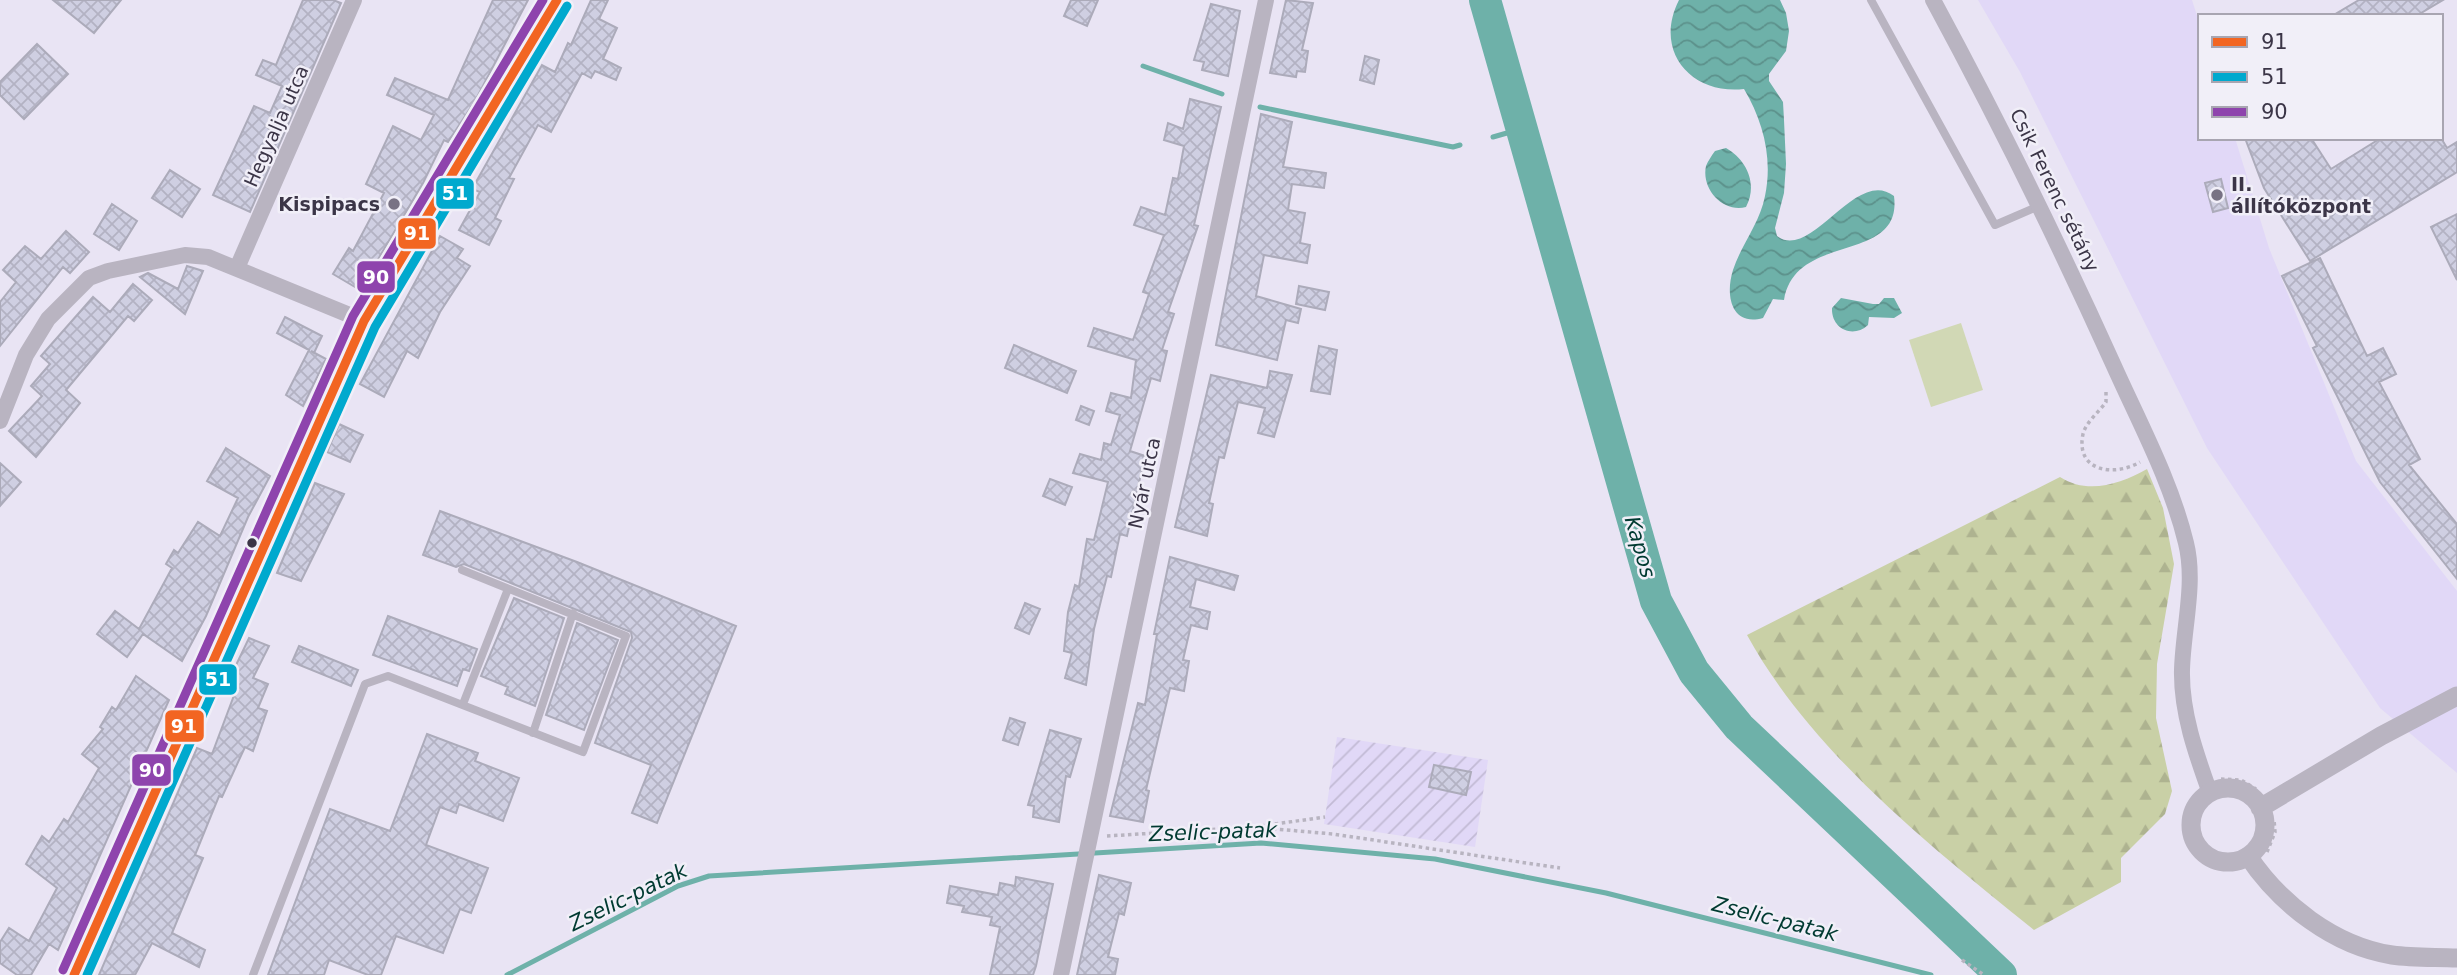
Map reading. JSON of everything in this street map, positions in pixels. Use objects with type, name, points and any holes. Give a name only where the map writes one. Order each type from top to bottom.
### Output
[{"type":"street","name":"Hegyalja utca","points":[[237,268],[354,0]]},
{"type":"street","points":[[74,975],[364,321],[557,0]]},
{"type":"street","name":"Nyár utca","points":[[1061,975],[1266,0]]},
{"type":"street","name":"Csik Ferenc sétány","points":[[1933,0],[1990,104],[2039,205],[2154,454],[2187,545],[2189,588],[2182,672],[2196,756],[2210,793]]},
{"type":"street","points":[[0,421],[26,355],[48,319],[89,278],[108,271],[185,255],[208,257],[364,321]]},
{"type":"street","points":[[2256,857],[2267,812],[2381,736],[2457,696]]},
{"type":"street","points":[[2256,857],[2228,863],[2215,860],[2197,845],[2191,822],[2194,810],[2210,793],[2232,789],[2243,792],[2267,812]]},
{"type":"street","points":[[2256,857],[2286,901],[2313,922],[2352,943],[2390,954],[2457,958]]},
{"type":"lane","points":[[1871,0],[1995,225],[2039,205]]},
{"type":"lane","points":[[253,975],[365,684],[388,676],[583,752],[626,636],[461,570]]},
{"type":"lane","points":[[463,704],[508,589]]},
{"type":"lane","points":[[533,733],[573,613]]},
{"type":"path","points":[[2106,382],[2106,402],[2087,425],[2082,437],[2084,451],[2092,465],[2116,472],[2154,454]]},
{"type":"path","points":[[2256,857],[2275,832],[2267,812]]},
{"type":"path","points":[[1090,844],[1325,817]]},
{"type":"path","points":[[1252,827],[1333,834],[1560,869]]},
{"type":"path","points":[[1962,960],[1984,975]]},
{"type":"shaded area","points":[[1978,0],[2192,0],[2198,19],[2198,140],[2236,140],[2269,248],[2356,461],[2457,591],[2457,773],[2380,708],[2207,448],[2020,72]]},
{"type":"shaded area","points":[[1961,323],[1983,390],[1931,407],[1909,340]]},
{"type":"shaded area","points":[[1337,737],[1488,760],[1475,847],[1324,824]]},
{"type":"green space","points":[[2147,469],[2163,508],[2174,564],[2157,664],[2156,718],[2172,791],[2165,814],[2121,858],[2121,882],[2034,930],[1915,831],[1839,758],[1774,678],[1747,635],[2060,477],[2082,485],[2104,485]]},
{"type":"water","points":[[1679,0],[1780,0],[1786,13],[1789,31],[1786,51],[1769,74],[1769,81],[1783,102],[1784,120],[1786,164],[1784,193],[1775,228],[1777,236],[1790,241],[1804,237],[1864,193],[1879,190],[1894,196],[1892,217],[1882,232],[1807,264],[1792,279],[1784,300],[1773,299],[1763,318],[1752,320],[1737,313],[1733,307],[1730,289],[1736,261],[1763,206],[1768,168],[1765,140],[1744,89],[1708,85],[1693,77],[1682,66],[1674,52],[1671,36],[1672,19]]},
{"type":"water","points":[[1726,148],[1740,159],[1748,173],[1751,190],[1746,207],[1737,208],[1722,203],[1710,191],[1707,183],[1705,175],[1708,162],[1715,151]]},
{"type":"water","points":[[1841,298],[1879,304],[1884,298],[1894,298],[1902,313],[1894,318],[1869,317],[1868,325],[1862,329],[1844,330],[1835,321],[1832,308]]},
{"type":"building","points":[[53,0],[121,0],[94,33]]},
{"type":"building","points":[[303,0],[333,0],[341,3],[250,212],[213,195],[254,106],[270,113],[282,86],[256,75],[263,60],[276,65]]},
{"type":"building","points":[[493,0],[528,0],[475,101],[448,142],[444,140],[423,183],[360,290],[333,274],[349,248],[353,251],[384,193],[366,184],[393,126],[421,140],[434,115],[387,95],[395,78],[448,100]]},
{"type":"building","points":[[591,0],[608,0],[599,19],[617,28],[603,59],[621,68],[616,80],[595,71],[591,78],[582,73],[551,132],[538,125],[509,178],[514,179],[495,218],[501,221],[489,245],[459,230],[480,192],[472,189],[542,65],[555,72],[568,43],[571,45]]},
{"type":"building","points":[[1071,0],[1098,0],[1087,26],[1064,16]]},
{"type":"building","points":[[1286,0],[1313,3],[1302,50],[1308,51],[1305,72],[1297,71],[1296,77],[1270,73]]},
{"type":"building","points":[[2359,0],[2443,0],[2419,14],[2335,14]]},
{"type":"building","points":[[1211,4],[1240,11],[1228,76],[1202,70],[1204,62],[1194,60]]},
{"type":"building","points":[[37,44],[68,74],[24,119],[0,95],[0,82]]},
{"type":"building","points":[[1365,56],[1379,60],[1374,84],[1360,80]]},
{"type":"building","points":[[1190,99],[1221,107],[1194,225],[1198,226],[1168,312],[1174,314],[1162,350],[1167,351],[1160,381],[1151,378],[1130,451],[1145,456],[1127,536],[1120,534],[1111,577],[1107,576],[1094,629],[1086,685],[1065,678],[1072,653],[1064,651],[1068,612],[1075,585],[1079,587],[1087,539],[1094,540],[1108,482],[1073,473],[1080,454],[1101,460],[1104,443],[1111,445],[1120,415],[1106,411],[1111,393],[1131,398],[1136,360],[1088,346],[1094,328],[1133,340],[1149,294],[1143,292],[1164,235],[1134,225],[1141,207],[1165,215],[1173,178],[1178,179],[1184,146],[1164,140],[1168,123],[1183,129]]},
{"type":"building","points":[[1261,114],[1292,122],[1283,167],[1326,173],[1324,188],[1292,184],[1288,210],[1305,213],[1300,243],[1310,245],[1307,263],[1264,255],[1256,296],[1301,309],[1298,323],[1286,320],[1277,360],[1216,345]]},
{"type":"building","points":[[2246,140],[2312,140],[2331,169],[2378,140],[2442,140],[2447,148],[2457,142],[2457,172],[2310,261],[2264,188]]},
{"type":"building","points":[[170,170],[200,189],[182,217],[152,198]]},
{"type":"building","name":"II. állítóközpont","points":[[2221,179],[2228,208],[2213,212],[2205,183]]},
{"type":"building","points":[[112,204],[137,221],[119,250],[94,234]]},
{"type":"building","points":[[2457,214],[2457,280],[2431,227]]},
{"type":"building","points":[[66,231],[89,252],[70,273],[63,267],[0,346],[0,302],[16,282],[3,270],[25,246],[41,259]]},
{"type":"building","points":[[440,236],[463,249],[457,258],[470,266],[440,312],[418,358],[407,351],[384,397],[360,384]]},
{"type":"building","points":[[2320,258],[2367,356],[2383,348],[2396,374],[2379,382],[2420,459],[2409,465],[2457,524],[2457,579],[2380,482],[2313,348],[2317,346],[2282,276]]},
{"type":"building","points":[[187,266],[203,271],[185,314],[140,277],[148,273],[178,289]]},
{"type":"building","points":[[133,284],[152,300],[134,321],[128,316],[66,390],[80,403],[36,457],[9,431],[42,396],[31,386],[50,364],[41,356],[93,297],[110,312]]},
{"type":"building","points":[[1299,286],[1329,292],[1325,310],[1296,304]]},
{"type":"building","points":[[285,317],[322,336],[314,353],[326,359],[303,406],[286,395],[309,350],[277,333]]},
{"type":"building","points":[[1014,345],[1076,371],[1067,393],[1005,368]]},
{"type":"building","points":[[1319,346],[1337,350],[1330,394],[1311,391]]},
{"type":"building","points":[[1270,371],[1292,375],[1274,437],[1258,433],[1265,408],[1238,402],[1224,458],[1219,457],[1209,503],[1213,504],[1207,536],[1175,527],[1211,375],[1267,388]]},
{"type":"building","points":[[1081,406],[1094,411],[1089,425],[1076,420]]},
{"type":"building","points":[[339,424],[363,435],[350,462],[327,452]]},
{"type":"building","points":[[226,448],[270,476],[248,517],[206,616],[182,661],[143,634],[127,657],[97,634],[115,611],[139,629],[172,568],[166,564],[174,550],[178,553],[198,522],[220,536],[238,498],[207,481]]},
{"type":"building","points":[[0,463],[21,482],[0,506]]},
{"type":"building","points":[[1050,479],[1072,487],[1065,505],[1043,496]]},
{"type":"building","points":[[315,483],[344,494],[301,581],[277,573]]},
{"type":"building","points":[[440,511],[736,626],[657,823],[632,813],[651,765],[595,743],[632,638],[631,632],[464,564],[456,567],[423,555]]},
{"type":"building","points":[[1170,557],[1238,576],[1234,590],[1196,579],[1190,607],[1210,612],[1207,629],[1191,625],[1183,660],[1189,661],[1184,691],[1170,688],[1146,790],[1149,791],[1143,822],[1110,816],[1138,703],[1145,705],[1157,634],[1154,634]]},
{"type":"building","points":[[514,598],[564,618],[535,706],[505,694],[508,687],[481,676]]},
{"type":"building","points":[[1025,603],[1040,609],[1029,634],[1015,628]]},
{"type":"building","points":[[388,616],[477,649],[469,671],[463,669],[457,686],[373,655]]},
{"type":"building","points":[[577,623],[618,640],[584,730],[546,715]]},
{"type":"building","points":[[249,638],[269,646],[253,678],[268,684],[258,708],[267,711],[253,751],[245,747],[222,797],[219,796],[195,855],[203,858],[172,933],[205,950],[199,967],[152,943],[135,975],[99,975],[197,748],[212,754],[236,690],[226,686]]},
{"type":"building","points":[[299,646],[358,670],[351,686],[292,662]]},
{"type":"building","points":[[136,676],[169,700],[58,950],[49,944],[31,975],[17,975],[0,963],[0,942],[9,928],[29,941],[57,888],[26,864],[42,836],[49,842],[64,819],[68,822],[99,768],[82,754],[103,729],[100,727],[112,707],[116,710]]},
{"type":"building","points":[[1010,718],[1025,723],[1018,745],[1003,740]]},
{"type":"building","points":[[1050,730],[1081,739],[1070,777],[1066,776],[1059,822],[1033,817],[1034,806],[1028,805]]},
{"type":"building","points":[[427,734],[478,753],[475,761],[519,778],[503,821],[459,804],[456,813],[440,807],[426,845],[488,868],[471,913],[460,909],[443,953],[396,936],[381,975],[368,975],[329,960],[324,975],[268,975],[330,809],[390,831]]},
{"type":"building","points":[[1434,765],[1471,772],[1466,795],[1429,787]]},
{"type":"building","points":[[1099,875],[1131,883],[1124,915],[1119,913],[1108,957],[1118,959],[1115,975],[1077,975]]},
{"type":"building","points":[[1016,877],[1053,884],[1036,966],[1033,975],[990,975],[1000,927],[990,925],[992,917],[962,912],[964,906],[947,903],[950,886],[998,895],[1000,883],[1015,886]]},
{"type":"waterway","name":"Kapos","points":[[1485,0],[1656,601],[1694,672],[1739,727],[2001,975]]},
{"type":"waterway","points":[[1143,66],[1222,94]]},
{"type":"waterway","points":[[1260,107],[1453,147],[1460,145]]},
{"type":"waterway","points":[[1493,137],[1521,129]]},
{"type":"waterway","name":"Zselic-patak","points":[[507,975],[678,886],[709,876],[1261,843],[1435,859],[1606,893],[1931,975]]},
{"type":"transit line","name":"90","points":[[63,970],[353,316],[543,0]]},
{"type":"transit line","name":"91","points":[[74,975],[364,321],[557,0]]},
{"type":"transit line","name":"51","points":[[87,975],[375,327],[567,6]]},
{"type":"place","name":"II. állítóközpont","points":[[2217,195]]},
{"type":"place","name":"Kispipacs","points":[[394,204]]}]
